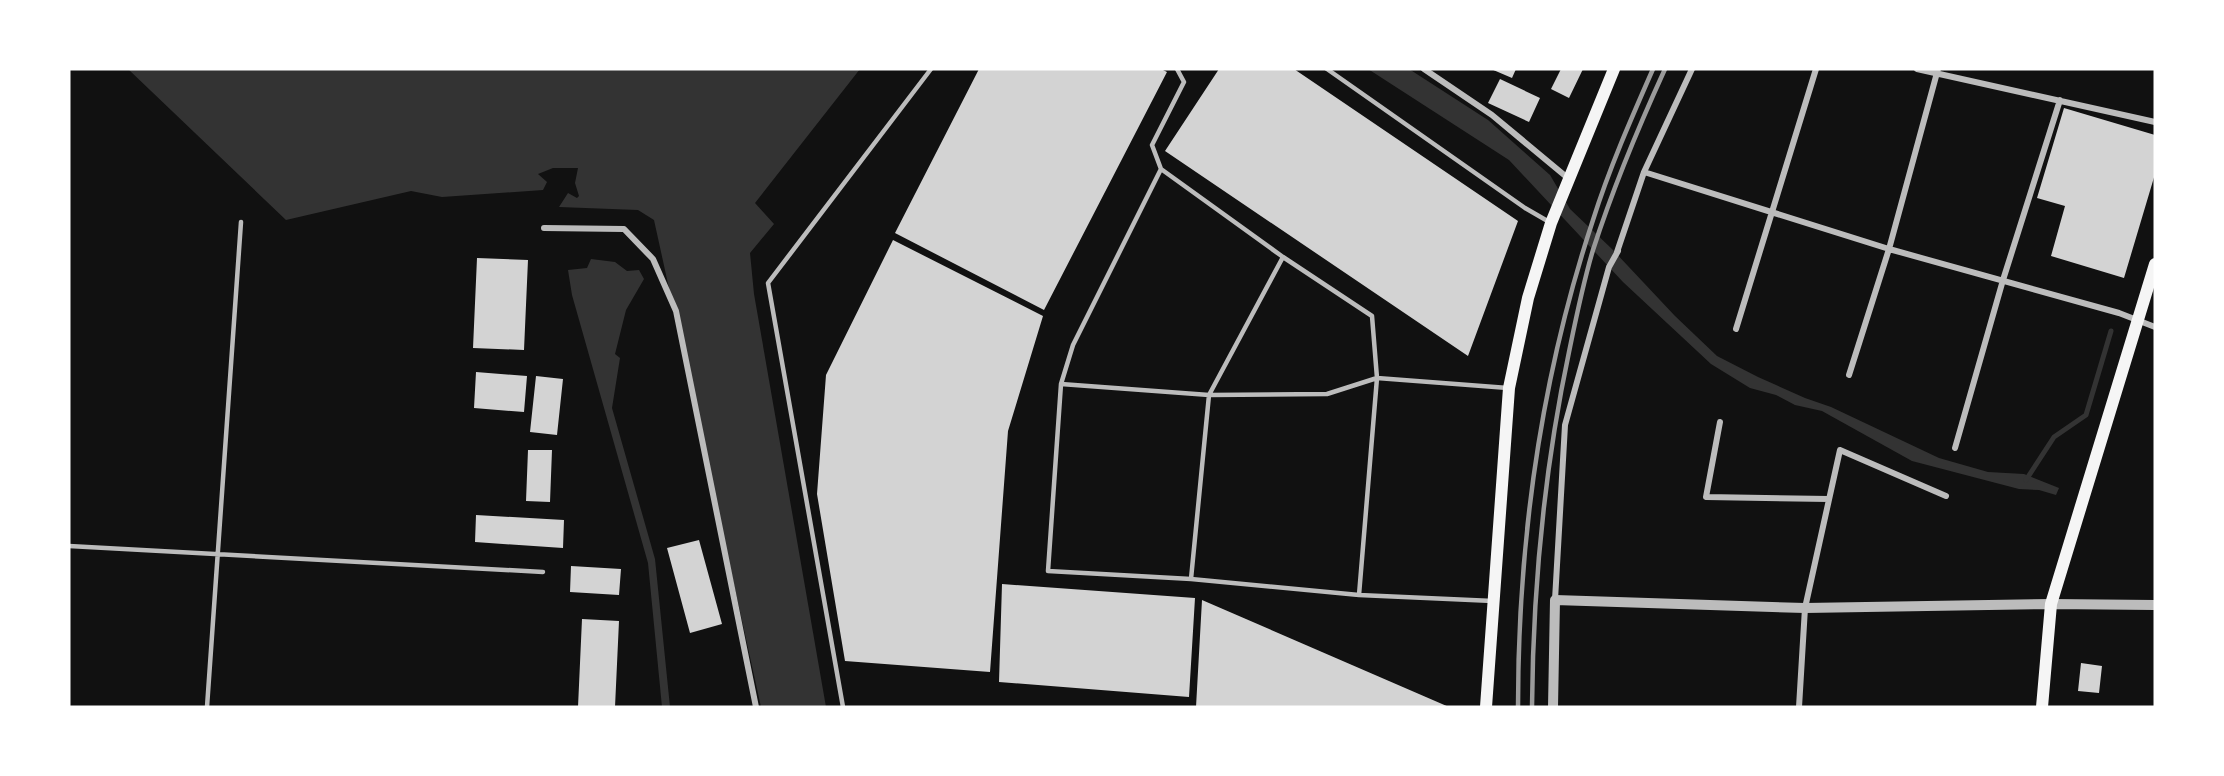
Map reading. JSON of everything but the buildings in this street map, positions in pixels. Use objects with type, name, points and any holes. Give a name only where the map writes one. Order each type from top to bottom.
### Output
[{"type":"main road","points":[[1486,707],[1509,388],[1528,298],[1553,217],[1614,69]]},
{"type":"main road","points":[[2042,707],[2050,604],[2155,264]]},
{"type":"street","points":[[1424,69],[1492,115],[1567,184]]},
{"type":"street","points":[[1553,707],[1555,600],[1565,425],[1609,267],[1617,252],[1644,172],[1692,69]]},
{"type":"street","points":[[1736,329],[1816,69]]},
{"type":"street","points":[[1917,69],[1937,71],[2155,122]]},
{"type":"street","points":[[1849,375],[1889,249],[1937,71]]},
{"type":"street","points":[[1955,448],[2003,280],[2060,100]]},
{"type":"street","points":[[1644,172],[1889,249],[2138,319],[2155,327]]},
{"type":"street","points":[[544,228],[624,229],[653,259],[676,311],[756,707]]},
{"type":"street","points":[[1720,422],[1706,497],[1829,499]]},
{"type":"street","points":[[1799,707],[1805,608],[1840,450],[1946,496]]},
{"type":"street","points":[[1555,600],[1805,608],[2050,604],[2155,605]]},
{"type":"lane","points":[[843,707],[768,283],[931,69]]},
{"type":"lane","points":[[1177,69],[1184,82],[1152,145],[1161,170],[1283,257],[1372,316],[1377,378],[1359,595]]},
{"type":"lane","points":[[1328,69],[1525,208],[1553,217]]},
{"type":"lane","points":[[1161,170],[1073,345],[1061,384],[1048,571],[1191,579],[1359,595],[1492,601]]},
{"type":"lane","points":[[207,707],[241,222]]},
{"type":"lane","points":[[1191,579],[1209,394],[1283,257]]},
{"type":"lane","points":[[1061,384],[1209,394],[1327,394],[1377,378],[1509,388]]},
{"type":"lane","points":[[69,546],[543,572]]},
{"type":"shaded area","points":[[128,69],[860,69],[755,203],[774,224],[750,253],[754,294],[826,707],[761,707],[654,220],[638,210],[559,207],[568,193],[577,198],[579,196],[575,183],[578,168],[553,168],[538,174],[547,182],[543,190],[442,197],[411,191],[286,220]]},
{"type":"shaded area","points":[[1368,69],[1409,69],[1488,120],[1550,175],[1570,209],[1717,356],[1758,377],[1831,407],[1939,458],[1988,472],[2024,474],[2059,488],[2056,495],[2039,490],[2019,489],[1912,461],[1822,411],[1795,405],[1776,395],[1750,388],[1711,364],[1623,282],[1509,160]]},
{"type":"shaded area","points":[[591,259],[615,262],[627,271],[639,270],[644,279],[626,310],[615,354],[620,358],[612,408],[655,559],[670,707],[662,707],[648,563],[572,295],[568,270],[587,268]]},
{"type":"waterway","points":[[2026,480],[2054,437],[2086,415],[2111,331]]},
{"type":"railway","points":[[1518,707],[1522,583],[1536,460],[1546,400],[1559,339],[1599,201],[1653,69]]},
{"type":"railway","points":[[1532,707],[1535,617],[1542,528],[1553,440],[1574,326],[1586,275],[1601,227],[1626,158],[1665,69]]}]
